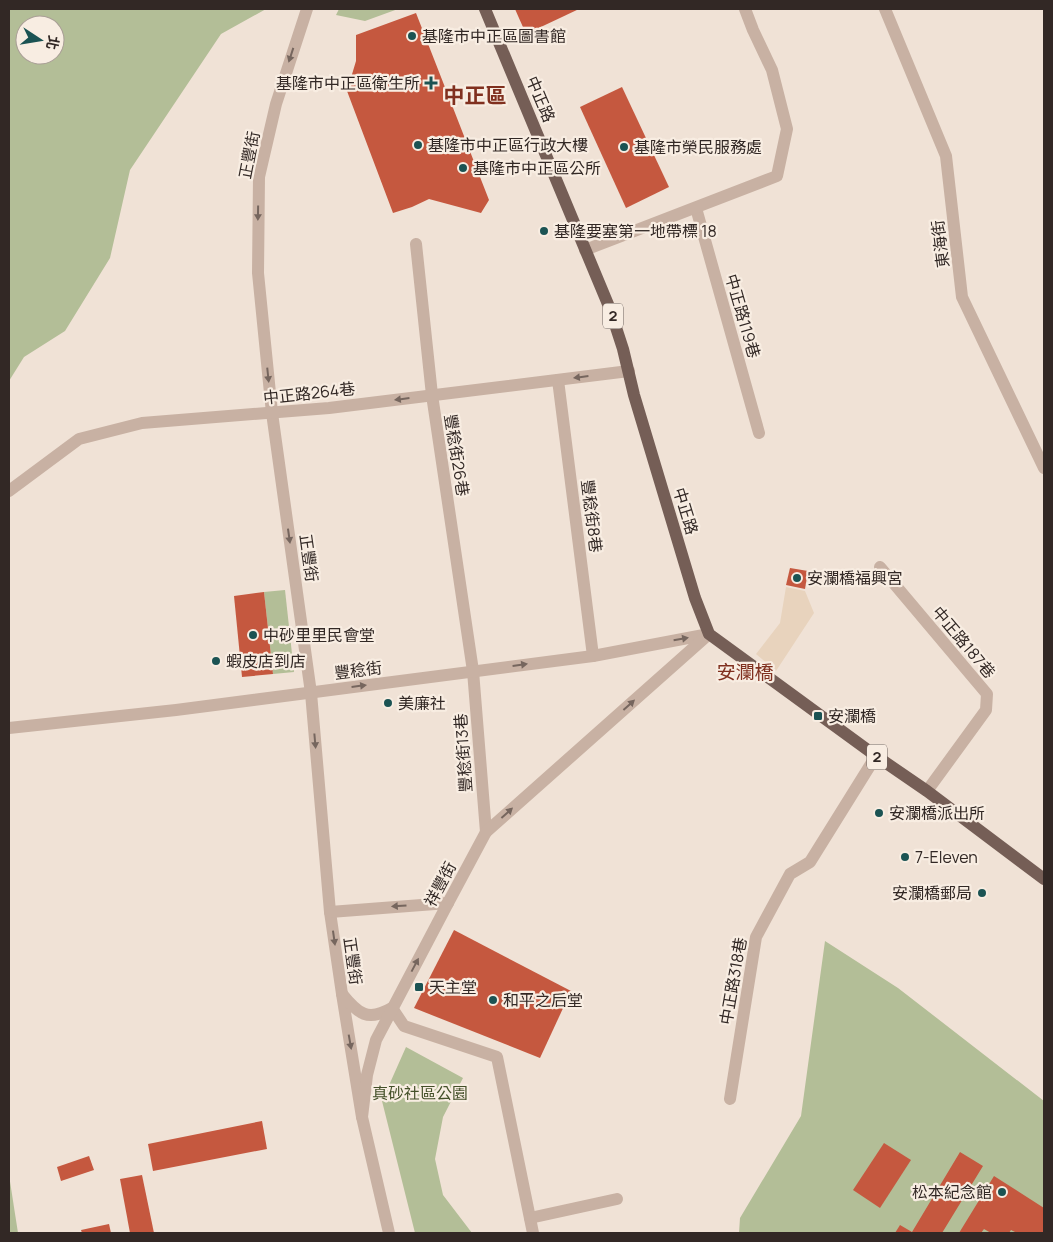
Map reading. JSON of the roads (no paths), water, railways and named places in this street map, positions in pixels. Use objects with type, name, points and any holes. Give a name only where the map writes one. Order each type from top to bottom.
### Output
[{"type":"main road","name":"中正路","points":[[485,9],[610,309],[695,598],[709,634]]},
{"type":"main road","name":"2","points":[[709,634],[927,791],[1044,879]]},
{"type":"street","name":"正豐街","points":[[307,9],[276,104],[259,177],[258,272],[272,413],[311,693],[330,912],[362,1117]]},
{"type":"street","points":[[585,250],[777,176],[787,129],[772,70],[745,9]]},
{"type":"street","name":"東海街","points":[[885,9],[946,156],[962,297],[1044,468]]},
{"type":"street","name":"中正路119巷","points":[[696,208],[759,433]]},
{"type":"street","name":"豐稔街26巷","points":[[416,244],[432,395],[473,671]]},
{"type":"street","name":"中正路264巷","points":[[9,491],[79,439],[142,423],[272,413],[629,370]]},
{"type":"street","name":"豐稔街8巷","points":[[558,380],[593,656]]},
{"type":"street","name":"中正路187巷","points":[[880,567],[987,694],[986,710],[927,791]]},
{"type":"street","name":"豐稔街","points":[[9,728],[176,710],[593,656],[709,634]]},
{"type":"street","name":"祥豐街","points":[[390,1233],[362,1117],[367,1075],[376,1040],[392,1008],[486,832],[709,634]]},
{"type":"street","name":"豐稔街13巷","points":[[473,671],[486,832]]},
{"type":"street","name":"中正路318巷","points":[[730,1099],[756,937],[790,874],[810,862],[876,756]]},
{"type":"street","points":[[330,912],[448,903]]},
{"type":"street","points":[[342,994],[353,1008],[362,1013],[372,1016],[380,1015],[392,1008],[404,1026],[497,1057],[533,1233]]},
{"type":"street","points":[[530,1218],[617,1199]]},
{"type":"place","name":"基隆市中正區圖書館","points":[[412,36]]},
{"type":"place","name":"基隆市中正區衛生所","points":[[431,83]]},
{"type":"place","name":"基隆市中正區行政大樓","points":[[418,145]]},
{"type":"place","name":"基隆市榮民服務處","points":[[624,147]]},
{"type":"place","name":"基隆市中正區公所","points":[[463,168]]},
{"type":"place","name":"基隆要塞第一地帶標 18","points":[[544,231]]},
{"type":"place","name":"安瀾橋福興宮","points":[[797,578]]},
{"type":"place","name":"中砂里里民會堂","points":[[253,635]]},
{"type":"place","name":"蝦皮店到店","points":[[216,661]]},
{"type":"place","name":"美廉社","points":[[388,703]]},
{"type":"place","name":"安瀾橋","points":[[818,716]]},
{"type":"place","name":"安瀾橋派出所","points":[[879,813]]},
{"type":"place","name":"7-Eleven","points":[[905,857]]},
{"type":"place","name":"安瀾橋郵局","points":[[982,893]]},
{"type":"place","name":"天主堂","points":[[419,987]]},
{"type":"place","name":"和平之后堂","points":[[493,1000]]},
{"type":"place","name":"松本紀念館","points":[[1002,1192]]},
{"type":"district","name":"中正區","points":[[475,96]]},
{"type":"district","name":"安瀾橋","points":[[745,672]]},
{"type":"park label","name":"真砂社區公園","points":[[420,1093]]}]
